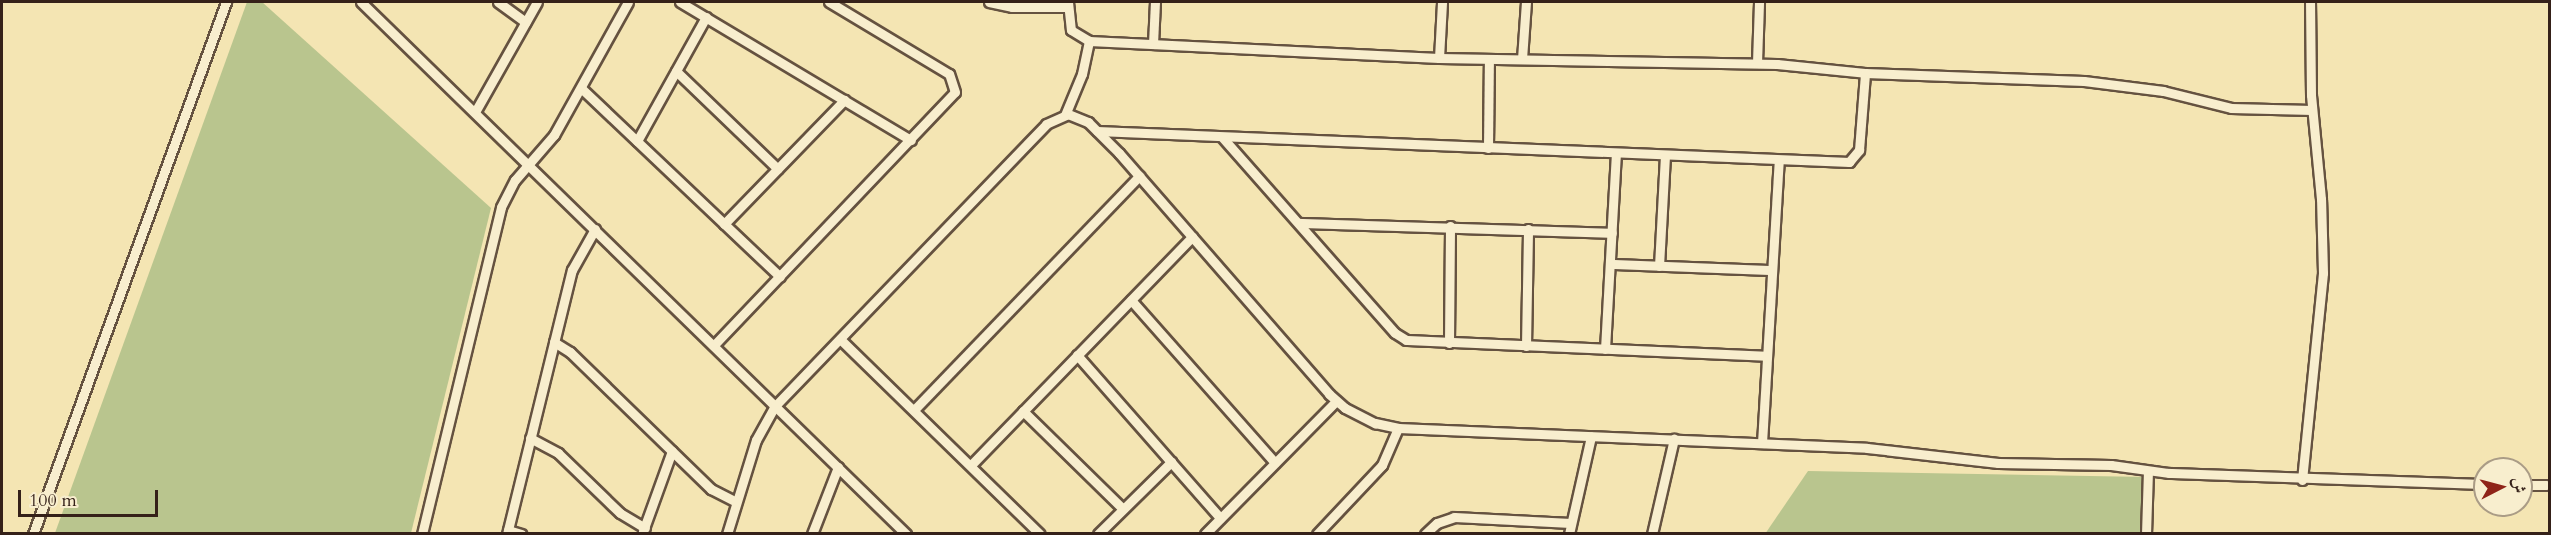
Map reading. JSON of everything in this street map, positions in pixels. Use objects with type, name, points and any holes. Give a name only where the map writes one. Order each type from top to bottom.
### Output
[{"type":"street","points":[[33,534],[226,2]]},
{"type":"street","points":[[361,2],[906,534]]},
{"type":"street","points":[[498,2],[526,22]]},
{"type":"street","points":[[475,112],[537,2]]},
{"type":"street","points":[[422,534],[497,217],[510,189],[554,135],[628,2]]},
{"type":"street","points":[[680,2],[911,140]]},
{"type":"street","points":[[714,345],[953,96],[954,81],[829,2]]},
{"type":"street","points":[[989,2],[1012,7],[1068,4],[1071,30],[1089,41],[1439,58],[1757,63],[1865,73],[2084,81],[2163,91],[2231,108],[2312,110]]},
{"type":"street","points":[[1153,44],[1155,2]]},
{"type":"street","points":[[1439,58],[1443,2]]},
{"type":"street","points":[[1522,59],[1526,2]]},
{"type":"street","points":[[1757,63],[1759,2]]},
{"type":"street","points":[[2302,480],[2323,273],[2321,199],[2312,110],[2310,2]]},
{"type":"street","points":[[637,141],[706,17]]},
{"type":"street","points":[[1065,115],[1082,74],[1089,41]]},
{"type":"street","points":[[1488,148],[1489,59]]},
{"type":"street","points":[[676,71],[778,169]]},
{"type":"street","points":[[1097,131],[1665,156],[1853,160],[1861,136],[1865,73]]},
{"type":"street","points":[[581,88],[780,277]]},
{"type":"street","points":[[724,224],[844,100]]},
{"type":"street","points":[[727,534],[756,440],[775,406],[1046,124],[1065,115],[1084,119],[1097,131],[1336,401],[1364,419],[1398,428],[1867,448],[2019,464],[2111,465],[2148,471],[2302,480],[2473,484]]},
{"type":"street","points":[[1222,137],[1395,333],[1406,340],[1767,356]]},
{"type":"street","points":[[1605,350],[1612,264],[1616,153]]},
{"type":"street","points":[[1659,266],[1665,156]]},
{"type":"street","points":[[1762,443],[1779,160]]},
{"type":"street","points":[[914,410],[1139,176]]},
{"type":"street","points":[[1299,223],[1450,226],[1612,233]]},
{"type":"street","points":[[1449,343],[1450,226]]},
{"type":"street","points":[[521,534],[507,532],[572,270],[595,229]]},
{"type":"street","points":[[1526,346],[1528,229]]},
{"type":"street","points":[[971,465],[1192,237]]},
{"type":"street","points":[[1612,264],[1772,270]]},
{"type":"street","points":[[1131,300],[1275,463]]},
{"type":"street","points":[[840,339],[1040,534]]},
{"type":"street","points":[[554,342],[570,352],[716,493],[736,502]]},
{"type":"street","points":[[1077,355],[1220,518]]},
{"type":"street","points":[[1205,534],[1336,401]]},
{"type":"street","points":[[1023,411],[1123,509]]},
{"type":"street","points":[[1317,534],[1382,465],[1398,428]]},
{"type":"street","points":[[1569,534],[1591,436]]},
{"type":"street","points":[[530,438],[558,453],[620,513],[644,531],[672,451]]},
{"type":"street","points":[[1652,534],[1674,439]]},
{"type":"street","points":[[1098,534],[1171,462]]},
{"type":"street","points":[[812,534],[838,467]]},
{"type":"street","points":[[2146,534],[2148,471]]},
{"type":"street","points":[[2533,485],[2546,485]]},
{"type":"street","points":[[1425,534],[1437,523],[1454,517],[1571,523]]},
{"type":"green space","points":[[247,2],[262,2],[491,208],[411,533],[55,533]]},
{"type":"green space","points":[[1808,471],[2147,477],[2145,533],[1765,534]]}]
